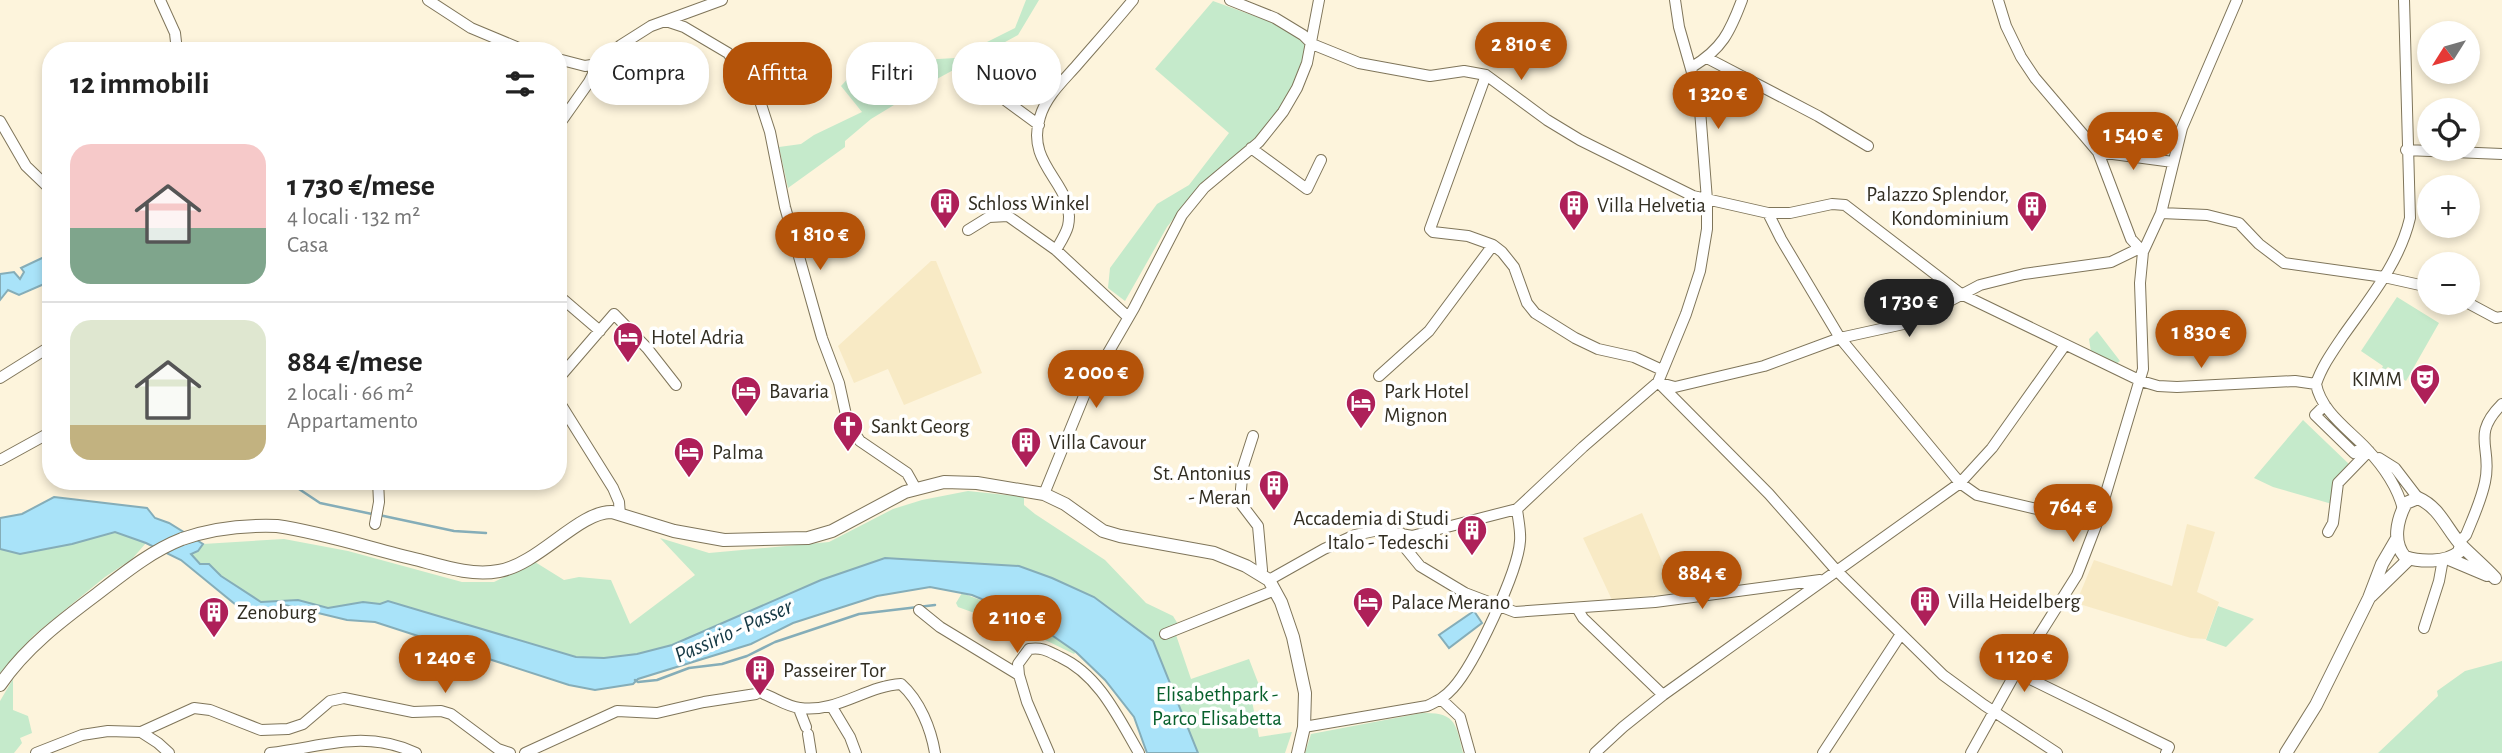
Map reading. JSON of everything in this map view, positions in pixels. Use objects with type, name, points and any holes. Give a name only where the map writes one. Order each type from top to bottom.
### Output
[{"type":"main road","points":[[0,685],[40,639],[141,561],[182,539],[251,525],[277,526],[474,572],[503,570],[523,562],[588,518],[604,512],[674,531],[724,540],[808,538],[832,531],[905,492],[944,482],[977,483],[1044,494],[1065,504],[1103,531],[1214,553],[1268,582],[1293,637],[1301,666],[1305,694],[1304,727],[1298,753]]},
{"type":"main road","points":[[2286,753],[2307,721],[2369,598],[2382,564],[2396,540],[2403,509],[2409,500],[2418,498],[2426,501],[2460,543],[2498,581]]},
{"type":"main road","points":[[2396,540],[2397,547],[2409,559]]},
{"type":"main road","points":[[2446,559],[2459,552],[2460,543]]},
{"type":"main road","points":[[2369,598],[2409,559],[2446,559],[2498,581]]},
{"type":"street","points":[[160,0],[175,33],[176,42]]},
{"type":"street","points":[[428,0],[471,28],[504,42]]},
{"type":"street","points":[[626,42],[651,26],[722,0]]},
{"type":"street","points":[[1056,250],[1068,228],[1069,208],[1066,195],[1047,172],[1041,157],[1038,136],[1040,117],[1051,96],[1133,0]]},
{"type":"street","points":[[1230,0],[1275,18],[1303,35],[1312,44],[1359,63],[1430,76],[1464,71],[1486,75],[1547,120],[1580,140],[1693,196],[1768,213],[1790,213],[1832,204],[1844,205],[1961,294],[2141,381],[2158,386],[2177,387],[2295,380],[2316,384]]},
{"type":"street","points":[[1044,494],[1086,391],[1182,215],[1204,188],[1251,148],[1283,112],[1297,88],[1312,44],[1319,0]]},
{"type":"street","points":[[1165,634],[1355,535],[1379,530],[1412,536],[1517,509],[1658,382],[1686,314],[1700,271],[1707,229],[1699,97],[1679,27],[1675,0]]},
{"type":"street","points":[[1692,67],[1707,58],[1725,40],[1732,29],[1742,0]]},
{"type":"street","points":[[1998,0],[2006,26],[2021,57],[2035,78],[2098,152],[2131,239],[2141,250]]},
{"type":"street","points":[[1971,753],[2016,672],[2077,575],[2098,523],[2141,381],[2144,362],[2141,250],[2161,213],[2182,128],[2193,98],[2237,0]]},
{"type":"street","points":[[2403,509],[2395,484],[2366,448],[2325,405],[2316,384],[2329,357],[2384,277],[2405,240],[2410,218],[2406,150],[2404,0]]},
{"type":"street","points":[[666,21],[684,27],[728,53],[759,99],[770,132],[785,206],[822,338],[839,383],[848,424],[860,441],[907,473],[916,489]]},
{"type":"street","points":[[1707,58],[1818,116],[1868,146]]},
{"type":"street","points":[[567,61],[588,66]]},
{"type":"street","points":[[1486,75],[1430,229],[1433,232],[1468,236],[1493,245],[1514,268],[1527,303],[1535,313],[1598,349],[1634,357],[1662,370]]},
{"type":"street","points":[[567,113],[588,83]]},
{"type":"street","points":[[1012,105],[1039,125]]},
{"type":"street","points":[[0,121],[26,166],[42,181]]},
{"type":"street","points":[[1251,148],[1307,190],[1321,160]]},
{"type":"street","points":[[2406,150],[2502,154]]},
{"type":"street","points":[[2098,152],[2173,162]]},
{"type":"street","points":[[1768,213],[1780,239],[1840,338],[1960,483],[1977,495],[2098,523]]},
{"type":"street","points":[[2161,213],[2207,215],[2239,223],[2259,244],[2284,263],[2417,284]]},
{"type":"street","points":[[968,230],[989,217],[1008,216],[1056,250],[1128,317]]},
{"type":"street","points":[[1379,376],[1429,331],[1493,245]]},
{"type":"street","points":[[1658,382],[1675,387],[1764,366],[1840,338],[1922,318],[1980,285],[2024,274],[2111,262],[2141,250]]},
{"type":"street","points":[[567,303],[600,331]]},
{"type":"street","points":[[2480,309],[2496,318],[2502,317]]},
{"type":"street","points":[[567,369],[614,314],[647,348],[676,385]]},
{"type":"street","points":[[1595,753],[1663,695],[1960,483],[1992,448],[2065,345]]},
{"type":"street","points":[[0,378],[42,352]]},
{"type":"street","points":[[1658,382],[1769,494],[1836,570],[1943,675],[1996,707],[2057,753]]},
{"type":"street","points":[[2460,543],[2466,536],[2486,481],[2483,432],[2488,420],[2502,404]]},
{"type":"street","points":[[567,414],[613,488],[619,502],[620,515]]},
{"type":"street","points":[[1253,436],[1243,467],[1242,505],[1258,526],[1262,570],[1268,582]]},
{"type":"street","points":[[0,460],[42,437]]},
{"type":"street","points":[[2366,448],[2395,468],[2418,498]]},
{"type":"street","points":[[2328,532],[2333,523],[2338,483],[2366,448]]},
{"type":"street","points":[[375,524],[378,490]]},
{"type":"street","points":[[1304,727],[1427,706],[1442,700],[1467,670],[1513,570],[1521,541],[1517,509]]},
{"type":"street","points":[[1401,533],[1402,544],[1420,566],[1465,593],[1498,607],[1524,612],[1655,602],[1823,580]]},
{"type":"street","points":[[2424,628],[2446,559]]},
{"type":"street","points":[[1577,608],[1583,618],[1663,695]]},
{"type":"street","points":[[919,610],[940,627],[1019,675]]},
{"type":"street","points":[[1823,753],[1901,634]]},
{"type":"street","points":[[1049,753],[1027,702],[1019,675],[1018,664],[1029,649],[1040,648],[1077,665],[1092,679],[1139,753]]},
{"type":"street","points":[[2016,672],[2169,747],[2166,753]]},
{"type":"street","points":[[525,753],[617,711],[657,713],[704,702],[760,694],[799,709],[832,707],[888,685],[901,684],[910,692],[919,707],[934,753]]},
{"type":"street","points":[[38,752],[82,735],[108,731],[141,732],[194,708],[210,710],[261,730],[288,729],[303,724],[330,701],[344,698],[412,712],[441,711],[451,714],[498,749],[510,753]]},
{"type":"street","points":[[1442,700],[1460,717],[1470,753]]},
{"type":"street","points":[[832,707],[856,753]]},
{"type":"street","points":[[799,709],[811,753]]},
{"type":"street","points":[[141,732],[169,753]]},
{"type":"street","points":[[270,753],[364,739],[416,753]]},
{"type":"shaded area","points":[[931,261],[936,261],[982,373],[904,405],[888,369],[854,383],[838,346]]},
{"type":"shaded area","points":[[1642,513],[1675,593],[1612,600],[1583,538]]},
{"type":"shaded area","points":[[2187,524],[2215,532],[2197,592],[2219,602],[2206,639],[2191,638],[2076,603],[2094,560],[2172,586]]},
{"type":"green space","points":[[1026,0],[1039,0],[1018,35],[1005,42],[987,42],[1015,28]]},
{"type":"green space","points":[[1213,1],[1271,22],[1310,45],[1296,87],[1258,140],[1185,204],[1167,227],[1125,301],[1108,288],[1110,268],[1157,204],[1189,185],[1229,133],[1155,69]]},
{"type":"green space","points":[[952,58],[952,71],[938,78],[938,59]]},
{"type":"green space","points":[[856,105],[894,105],[871,119],[845,141],[845,147],[788,188],[779,147],[801,144],[862,112]]},
{"type":"green space","points":[[2397,297],[2417,309],[2417,315],[2426,315],[2439,323],[2406,381],[2400,377],[2396,378],[2398,373],[2388,367],[2385,370],[2361,351]]},
{"type":"green space","points":[[2097,331],[2120,361],[2116,364],[2091,352],[2089,339]]},
{"type":"green space","points":[[2303,420],[2351,466],[2332,504],[2273,487],[2254,478]]},
{"type":"green space","name":"Elisabethpark - Parco Elisabetta","points":[[968,491],[1024,497],[1024,505],[1105,560],[1146,603],[1173,616],[1181,629],[1175,632],[1191,679],[1249,659],[1264,698],[1252,701],[1259,737],[1292,732],[1285,753],[1198,753],[1153,641],[885,558],[821,580],[672,645],[637,654],[604,658],[576,657],[380,604],[363,602],[328,608],[298,600],[261,602],[221,576],[209,564],[201,564],[191,554],[198,551],[203,544],[284,539],[348,551],[462,582],[494,582],[535,562],[564,580],[579,577],[611,580],[630,624],[695,575],[660,538],[709,553],[829,542],[893,509]]},
{"type":"green space","points":[[115,532],[146,543],[132,559],[105,577],[34,635],[0,673],[0,549],[20,554]]},
{"type":"green space","points":[[962,593],[1027,618],[1076,652],[1074,654],[1035,635],[958,607],[956,603]]},
{"type":"green space","points":[[2218,606],[2254,619],[2226,647],[2206,640]]},
{"type":"green space","points":[[2502,661],[2502,753],[2378,753],[2438,696],[2437,691],[2465,671]]},
{"type":"green space","points":[[13,679],[13,710],[28,716],[32,733],[20,738],[22,743],[14,753],[0,753],[0,701]]},
{"type":"green space","points":[[1422,713],[1442,715],[1453,722],[1463,753],[1305,753],[1311,734]]},
{"type":"water","points":[[42,258],[42,285],[19,295],[8,290],[0,300],[0,274],[14,272],[20,279],[24,272],[21,268]]},
{"type":"water","name":"Passirio - Passer","points":[[54,497],[147,508],[155,518],[169,523],[203,544],[198,551],[191,554],[200,564],[209,564],[221,576],[261,602],[298,600],[328,608],[388,601],[576,657],[604,658],[637,654],[672,645],[821,580],[885,558],[1019,566],[1094,597],[1153,641],[1198,753],[1147,753],[1134,717],[1105,680],[1076,652],[1027,618],[972,595],[930,587],[877,596],[793,623],[751,644],[638,679],[633,684],[595,690],[569,685],[375,622],[347,620],[285,605],[262,614],[241,609],[181,560],[115,532],[20,554],[0,549],[0,518],[22,514]]},
{"type":"water","points":[[1474,611],[1482,623],[1449,648],[1439,635]]},
{"type":"waterway","points":[[300,490],[320,503],[372,514]]},
{"type":"waterway","points":[[379,515],[454,531],[486,533]]},
{"type":"waterway","name":"Passirio - Passer","points":[[635,680],[657,680],[689,668],[722,664],[747,656],[775,642],[859,614],[935,605]]},
{"type":"place","name":"Schloss Winkel","points":[[945,230]]},
{"type":"place","name":"Villa Helvetia","points":[[1574,232]]},
{"type":"place","name":"Palazzo Splendor, Kondominium","points":[[2032,233]]},
{"type":"place","name":"Hotel Adria","points":[[628,364]]},
{"type":"place","name":"KIMM","points":[[2425,406]]},
{"type":"place","name":"Bavaria","points":[[746,418]]},
{"type":"place","name":"Park Hotel Mignon","points":[[1361,430]]},
{"type":"place","name":"Sankt Georg","points":[[848,453]]},
{"type":"place","name":"Villa Cavour","points":[[1026,469]]},
{"type":"place","name":"Palma","points":[[689,479]]},
{"type":"place","name":"St. Antonius - Meran","points":[[1274,512]]},
{"type":"place","name":"Accademia di Studi Italo - Tedeschi","points":[[1472,557]]},
{"type":"place","name":"Villa Heidelberg","points":[[1925,628]]},
{"type":"place","name":"Palace Merano","points":[[1368,629]]},
{"type":"place","name":"Zenoburg","points":[[214,639]]},
{"type":"place","name":"Passeirer Tor","points":[[760,697]]}]
